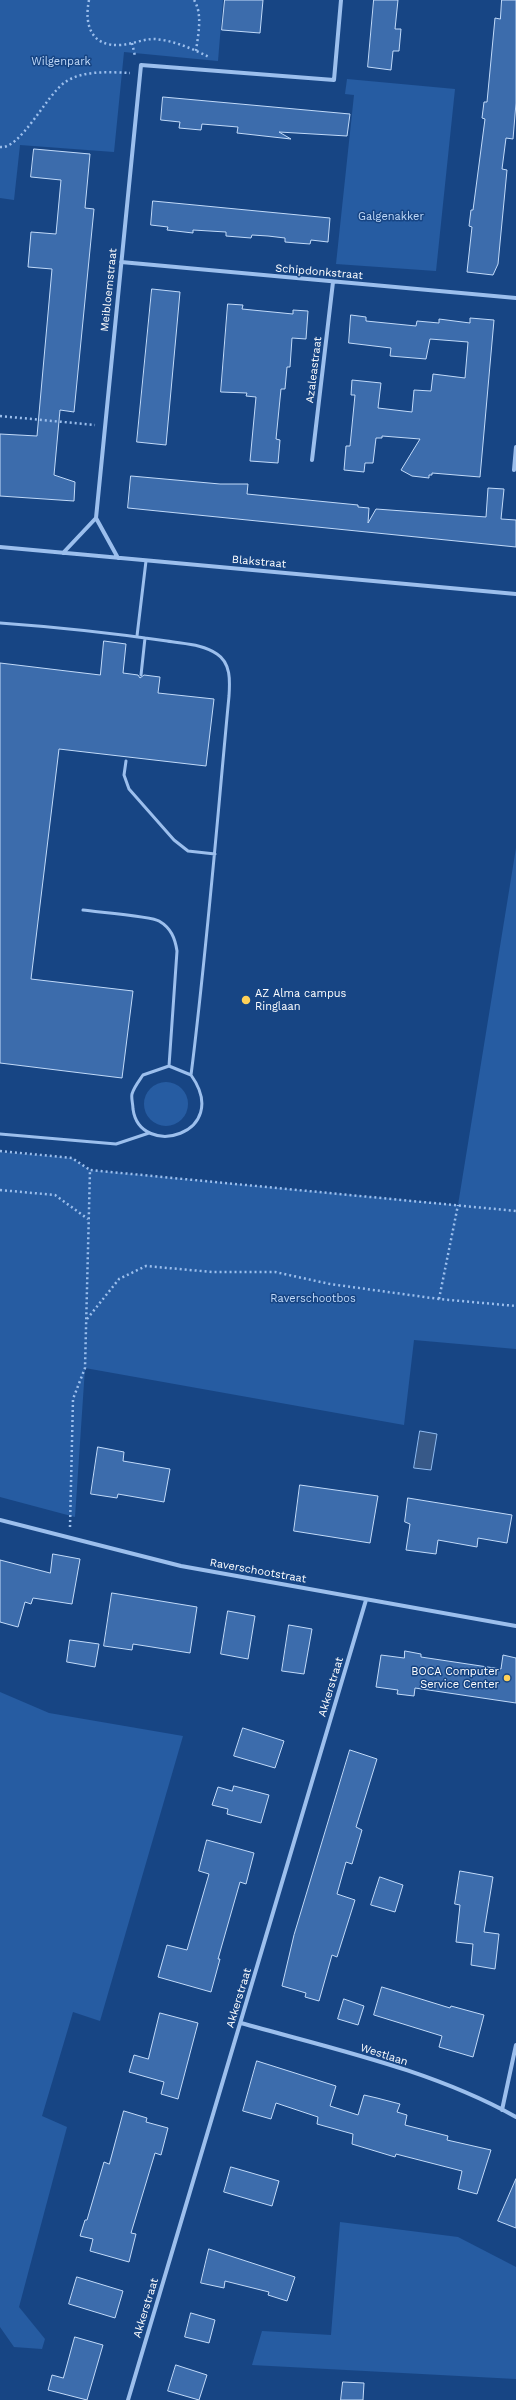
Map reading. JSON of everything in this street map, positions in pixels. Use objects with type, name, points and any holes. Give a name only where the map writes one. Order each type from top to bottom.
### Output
[{"type":"street","name":"Meibloemstraat","points":[[96,518],[141,64],[334,80],[340,0]]},
{"type":"street","name":"Schipdonkstraat","points":[[121,262],[516,298]]},
{"type":"street","name":"Azaleastraat","points":[[312,460],[333,282]]},
{"type":"street","points":[[514,470],[516,447]]},
{"type":"street","points":[[63,553],[96,518],[118,558]]},
{"type":"street","name":"Blakstraat","points":[[0,547],[516,594]]},
{"type":"street","name":"Raverschootstraat","points":[[0,1520],[181,1566],[516,1626]]},
{"type":"street","name":"Akkerstraat","points":[[128,2400],[366,1600]]},
{"type":"street","name":"Westlaan","points":[[241,2023],[362,2057],[457,2088],[516,2117]]},
{"type":"street","points":[[502,2110],[516,2045]]},
{"type":"lane","points":[[137,636],[146,561]]},
{"type":"lane","points":[[0,623],[137,636],[205,647],[218,654],[225,664],[230,676],[207,948],[191,1075]]},
{"type":"lane","points":[[141,675],[145,638]]},
{"type":"lane","points":[[126,761],[124,775],[129,789],[174,840],[188,851],[215,854]]},
{"type":"lane","points":[[83,910],[158,920],[168,927],[175,938],[177,951],[169,1066]]},
{"type":"lane","points":[[0,1134],[116,1144],[149,1133],[171,1138],[191,1129],[202,1110],[200,1088],[191,1075],[169,1066],[143,1075],[131,1095],[134,1117],[149,1133]]},
{"type":"path","points":[[89,0],[88,26],[92,34],[100,40],[110,44],[121,45],[154,39],[196,51],[199,25],[198,6],[194,0]]},
{"type":"path","points":[[0,147],[19,140],[48,98],[64,82],[88,73],[140,74]]},
{"type":"path","points":[[0,416],[105,426]]},
{"type":"path","points":[[0,1151],[72,1158],[90,1170],[516,1211]]},
{"type":"path","points":[[70,1538],[73,1399],[85,1368],[90,1170]]},
{"type":"path","points":[[0,1190],[55,1195],[89,1219]]},
{"type":"path","points":[[439,1299],[458,1205]]},
{"type":"path","points":[[86,1319],[119,1279],[146,1266],[212,1272],[275,1272],[330,1284],[439,1299],[516,1306]]},
{"type":"green space","name":"Wilgenpark","points":[[0,0],[223,0],[218,61],[124,52],[114,152],[20,145],[14,200],[0,198]]},
{"type":"green space","name":"Galgenakker","points":[[347,79],[455,89],[436,271],[336,264],[354,95],[345,94]]},
{"type":"green space","name":"Raverschootbos","points":[[516,848],[516,1349],[414,1340],[404,1425],[85,1368],[75,1517],[0,1497],[0,1152],[72,1158],[90,1170],[458,1205]]},
{"type":"green space","points":[[162,1082],[170,1082],[182,1088],[188,1100],[188,1108],[182,1120],[170,1126],[162,1126],[150,1120],[144,1108],[144,1100],[150,1088]]},
{"type":"green space","points":[[0,1692],[49,1713],[183,1736],[100,2021],[73,2012],[42,2116],[67,2127],[19,2307],[45,2339],[42,2349],[14,2347],[0,2327]]},
{"type":"green space","points":[[340,2222],[458,2237],[516,2267],[516,2379],[252,2365],[262,2331],[331,2335]]},
{"type":"shaded area","points":[[420,1431],[437,1434],[431,1470],[414,1468]]},
{"type":"building","points":[[225,0],[263,0],[260,33],[222,30]]},
{"type":"building","points":[[374,0],[398,0],[395,29],[401,29],[399,51],[393,51],[391,70],[368,67]]},
{"type":"building","points":[[502,0],[516,0],[516,103],[513,139],[506,138],[502,169],[507,170],[498,264],[493,275],[467,272],[472,227],[469,226],[471,210],[473,210],[485,119],[482,118],[484,102],[487,102],[495,18],[500,19]]},
{"type":"building","points":[[163,97],[350,114],[347,136],[279,132],[291,139],[237,133],[238,127],[202,124],[201,130],[179,128],[180,122],[161,120]]},
{"type":"building","points":[[34,149],[90,154],[85,208],[94,209],[74,412],[60,410],[54,475],[75,482],[74,501],[0,496],[0,434],[37,436],[52,269],[28,267],[31,232],[56,234],[61,180],[31,177]]},
{"type":"building","points":[[153,201],[330,218],[328,242],[311,240],[310,244],[285,242],[285,238],[268,236],[252,235],[251,238],[226,236],[226,232],[193,230],[193,233],[167,230],[168,227],[151,225]]},
{"type":"building","points":[[152,289],[180,292],[166,445],[137,442]]},
{"type":"building","points":[[228,304],[243,305],[242,309],[293,314],[293,310],[308,311],[306,339],[292,338],[290,367],[287,367],[285,389],[281,389],[276,439],[280,440],[278,463],[250,461],[256,397],[246,396],[247,393],[221,392]]},
{"type":"building","points":[[351,315],[366,317],[366,321],[416,326],[417,321],[439,323],[439,319],[470,323],[470,318],[494,320],[480,477],[432,473],[432,475],[429,475],[429,478],[412,476],[401,470],[420,439],[382,436],[382,438],[376,438],[373,463],[365,463],[364,472],[344,470],[346,446],[350,446],[355,395],[351,395],[352,380],[381,383],[378,408],[412,412],[414,390],[431,391],[433,374],[465,378],[468,342],[430,339],[426,359],[390,356],[391,348],[349,343]]},
{"type":"building","points":[[131,476],[220,484],[248,484],[247,494],[358,505],[358,507],[369,508],[368,523],[376,509],[486,517],[488,488],[504,489],[501,519],[516,520],[516,547],[128,508]]},
{"type":"building","points":[[104,641],[126,644],[123,673],[138,675],[140,678],[144,675],[160,677],[158,693],[214,699],[206,766],[59,749],[31,979],[133,991],[122,1078],[0,1063],[0,663],[100,675]]},
{"type":"building","points":[[98,1447],[124,1452],[123,1461],[170,1469],[164,1502],[118,1494],[117,1498],[91,1494]]},
{"type":"building","points":[[300,1485],[378,1496],[370,1543],[294,1531]]},
{"type":"building","points":[[408,1498],[512,1515],[507,1543],[478,1538],[477,1547],[438,1540],[436,1554],[406,1550],[410,1524],[405,1522]]},
{"type":"building","points":[[53,1554],[80,1559],[72,1604],[33,1598],[31,1604],[25,1602],[18,1627],[0,1622],[0,1560],[50,1573]]},
{"type":"building","points":[[112,1593],[197,1607],[190,1653],[133,1644],[132,1650],[104,1646]]},
{"type":"building","points":[[228,1611],[255,1616],[248,1659],[221,1654]]},
{"type":"building","points":[[289,1625],[312,1629],[304,1674],[282,1671]]},
{"type":"building","points":[[70,1640],[99,1644],[95,1667],[67,1662]]},
{"type":"building","points":[[405,1651],[421,1654],[421,1657],[501,1669],[503,1655],[516,1658],[516,1703],[415,1688],[414,1696],[397,1694],[398,1690],[376,1687],[381,1655],[404,1658]]},
{"type":"building","points":[[243,1728],[284,1741],[275,1768],[234,1756]]},
{"type":"building","points":[[350,1750],[377,1759],[356,1827],[362,1830],[352,1864],[346,1862],[337,1894],[355,1900],[337,1957],[332,1955],[319,2001],[305,1997],[306,1993],[282,1986],[294,1935]]},
{"type":"building","points":[[234,1786],[269,1795],[261,1823],[227,1814],[228,1809],[212,1805],[218,1787],[232,1791]]},
{"type":"building","points":[[207,1840],[254,1853],[246,1884],[240,1882],[218,1959],[220,1959],[211,1992],[158,1977],[167,1945],[187,1950],[209,1874],[199,1871]]},
{"type":"building","points":[[460,1871],[493,1877],[484,1932],[499,1934],[495,1969],[471,1965],[473,1944],[456,1942],[460,1905],[455,1904]]},
{"type":"building","points":[[380,1877],[403,1885],[395,1912],[371,1905]]},
{"type":"building","points":[[382,1987],[450,2008],[451,2006],[484,2015],[473,2057],[439,2047],[442,2036],[374,2015]]},
{"type":"building","points":[[344,1999],[364,2006],[358,2025],[338,2019]]},
{"type":"building","points":[[160,2013],[198,2023],[178,2099],[161,2094],[164,2082],[129,2072],[134,2055],[148,2059]]},
{"type":"building","points":[[257,2061],[336,2086],[330,2106],[358,2115],[364,2095],[400,2104],[397,2112],[407,2115],[405,2125],[448,2136],[447,2140],[491,2150],[477,2194],[458,2189],[462,2171],[396,2154],[395,2157],[352,2144],[353,2134],[317,2124],[318,2117],[276,2103],[271,2119],[243,2111]]},
{"type":"building","points":[[124,2111],[147,2118],[146,2122],[168,2128],[161,2155],[155,2153],[131,2233],[136,2234],[129,2262],[90,2251],[93,2239],[80,2236],[85,2220],[87,2220],[104,2162],[109,2164]]},
{"type":"building","points":[[231,2167],[279,2181],[272,2206],[224,2192]]},
{"type":"building","points":[[516,2179],[516,2228],[498,2221]]},
{"type":"building","points":[[209,2249],[295,2277],[287,2301],[268,2295],[269,2292],[225,2281],[224,2288],[201,2283]]},
{"type":"building","points":[[77,2277],[123,2291],[115,2318],[69,2304]]},
{"type":"building","points":[[191,2313],[215,2320],[209,2343],[185,2337]]},
{"type":"building","points":[[75,2337],[103,2345],[87,2400],[48,2390],[52,2375],[63,2378]]},
{"type":"building","points":[[176,2365],[207,2375],[199,2400],[168,2391]]},
{"type":"building","points":[[343,2382],[364,2383],[363,2400],[341,2400]]},
{"type":"place","name":"AZ Alma campus Ringlaan","points":[[246,1000]]},
{"type":"place","name":"BOCA Computer Service Center","points":[[507,1678]]}]
